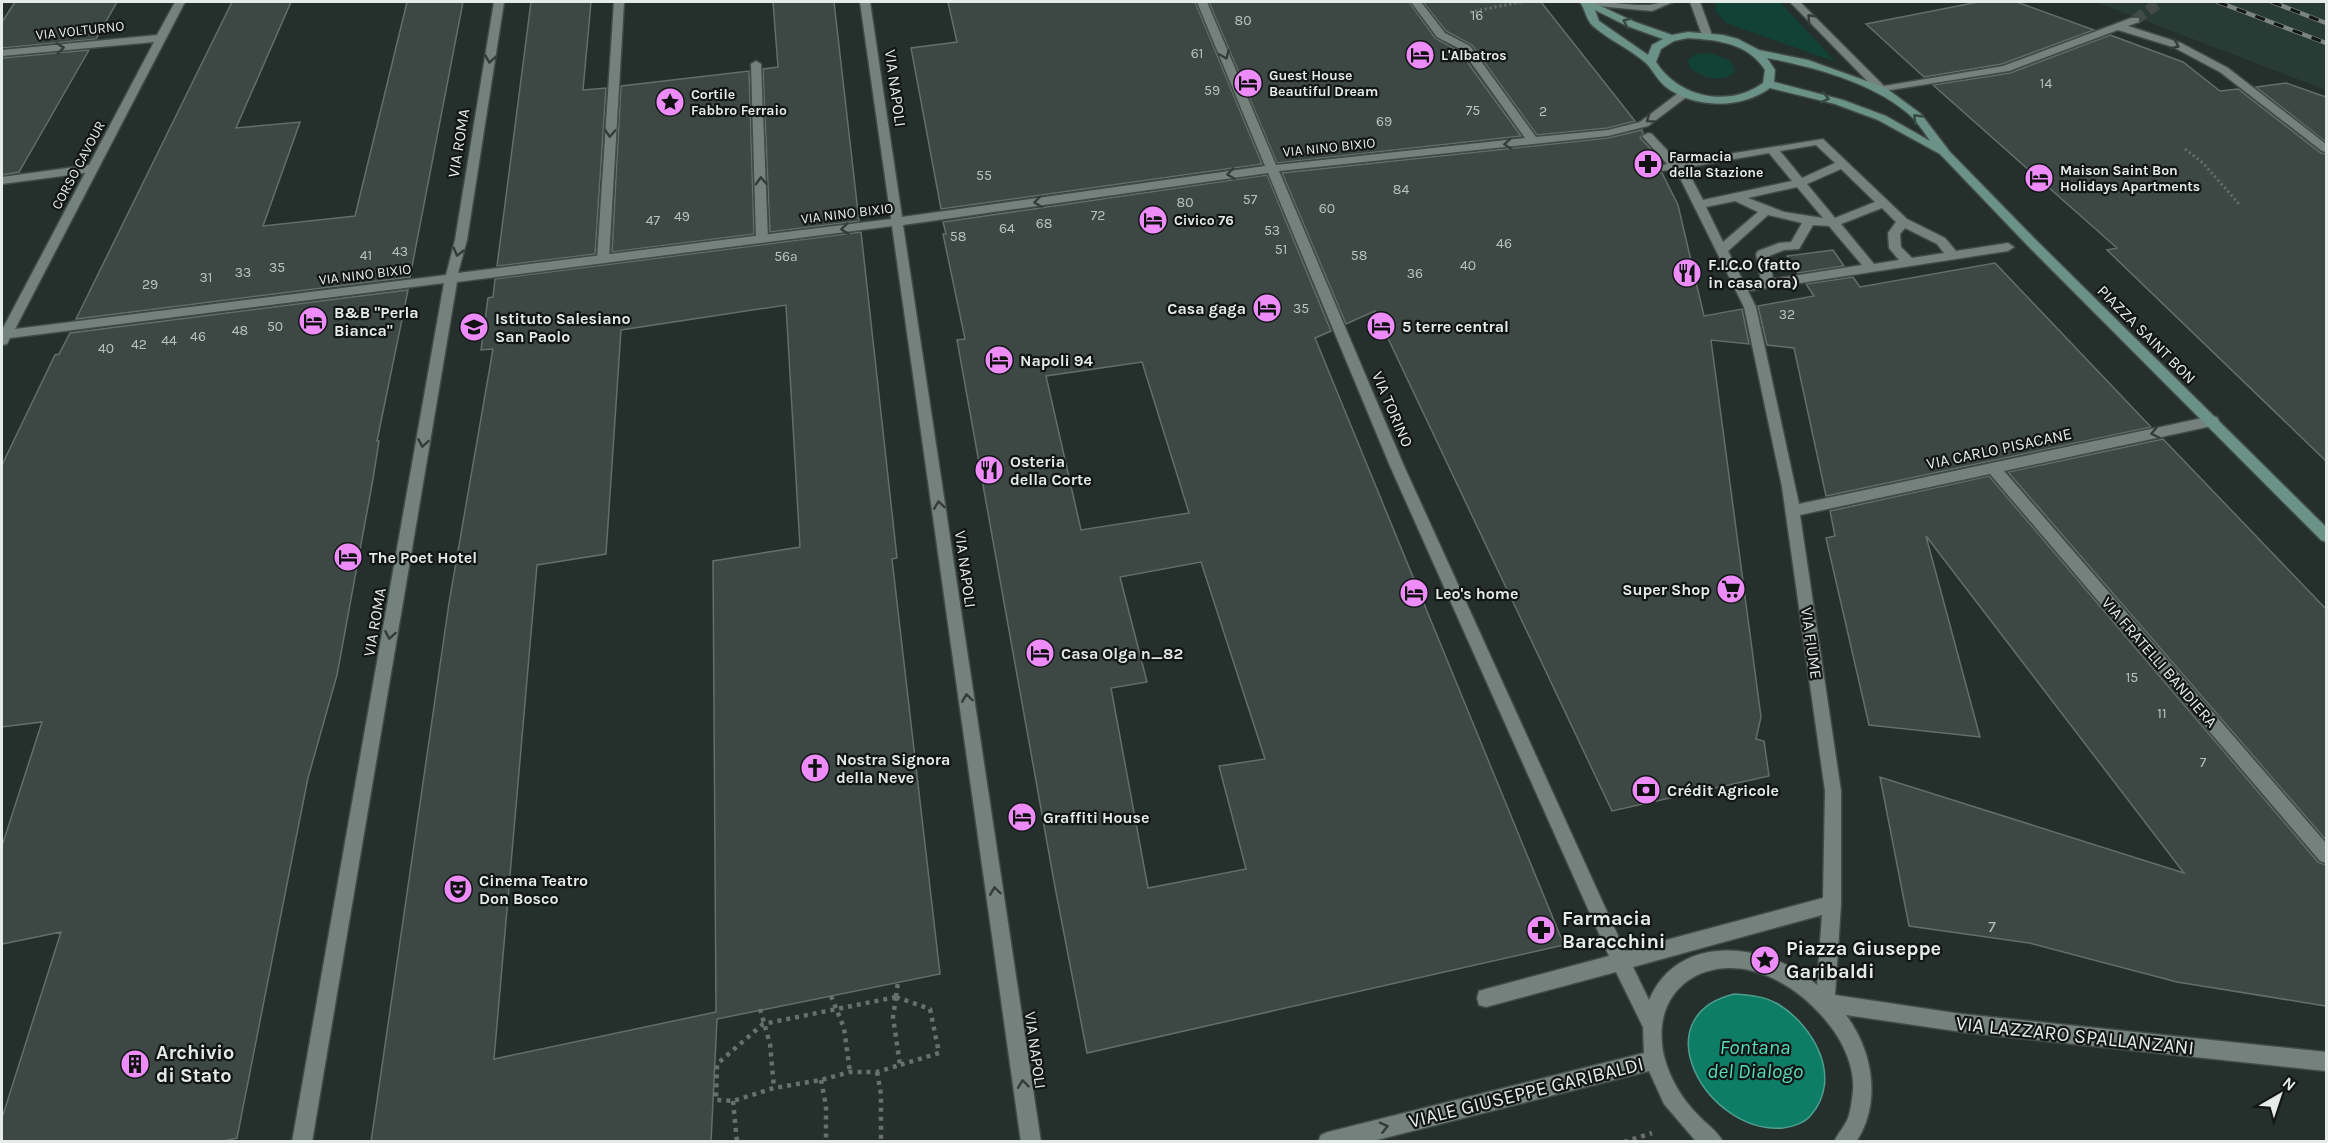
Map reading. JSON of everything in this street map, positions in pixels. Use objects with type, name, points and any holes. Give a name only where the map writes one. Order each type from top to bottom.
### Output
[{"type":"street","name":"CORSO CAVOUR","points":[[3,337],[180,2]]},
{"type":"street","name":"VIA ROMA","points":[[302,1142],[451,279],[461,240],[500,2]]},
{"type":"street","points":[[603,259],[619,2]]},
{"type":"street","name":"VIA NAPOLI","points":[[865,2],[1031,1142]]},
{"type":"street","name":"VIA TORINO","points":[[1202,2],[1397,466],[1621,961]]},
{"type":"street","points":[[1416,2],[1441,35],[1466,48],[1534,142]]},
{"type":"street","points":[[1585,2],[1652,8],[1668,2]]},
{"type":"street","points":[[1585,2],[1631,24],[1671,38]]},
{"type":"street","points":[[1585,2],[1595,23],[1651,62],[1654,70],[1666,83],[1685,93],[1703,98],[1735,100],[1754,95],[1768,84],[1770,70],[1755,52]]},
{"type":"street","points":[[1695,2],[1707,35]]},
{"type":"street","points":[[1795,2],[1881,90],[2005,69],[2135,20]]},
{"type":"street","points":[[2119,27],[2177,45],[2224,70],[2326,149]]},
{"type":"street","name":"PIAZZA SAINT BON","points":[[1671,38],[1707,35],[1737,43],[1755,52],[1804,62],[1881,90],[1917,116],[1947,154],[2039,250],[2326,536]]},
{"type":"street","name":"VIA VOLTURNO","points":[[2,53],[161,38]]},
{"type":"street","points":[[1651,62],[1656,46],[1671,38]]},
{"type":"street","points":[[756,64],[762,239]]},
{"type":"street","name":"PIAZZA SAINT BON","points":[[1768,84],[1839,102],[1872,114],[1947,154]]},
{"type":"street","name":"VIA NINO BIXIO","points":[[3,337],[897,222],[1273,168],[1608,133],[1644,124],[1685,93]]},
{"type":"street","points":[[1648,136],[1686,179],[1741,288],[2008,247]]},
{"type":"street","points":[[1660,169],[1819,141],[1903,222],[1941,241],[1953,255]]},
{"type":"street","points":[[1772,149],[1871,268]]},
{"type":"street","points":[[1699,205],[1800,183],[1843,164]]},
{"type":"street","points":[[2,180],[93,168]]},
{"type":"street","points":[[1736,197],[1765,212],[1809,221],[1833,223],[1884,203]]},
{"type":"street","points":[[1721,250],[1765,212]]},
{"type":"street","points":[[1768,284],[1762,254],[1783,246],[1796,246],[1809,221]]},
{"type":"street","points":[[1903,222],[1894,233],[1895,248],[1909,262]]},
{"type":"street","name":"VIA FIUME","points":[[1741,288],[1750,307],[1794,511],[1833,791],[1832,904],[1825,1003]]},
{"type":"street","name":"VIA CARLO PISACANE","points":[[1794,511],[2212,421]]},
{"type":"street","name":"VIA FRATELLI BANDIERA","points":[[1993,468],[2326,855]]},
{"type":"street","points":[[1486,998],[1832,904]]},
{"type":"street","points":[[1720,934],[1730,958]]},
{"type":"street","points":[[1651,1024],[1659,997],[1677,975],[1702,962],[1730,958],[1755,961],[1780,970],[1804,984],[1825,1003],[1844,1029],[1858,1058],[1863,1088],[1858,1118],[1845,1142]]},
{"type":"street","points":[[1621,961],[1651,1024],[1654,1060],[1668,1093],[1690,1123],[1713,1142]]},
{"type":"street","name":"VIA LAZZARO SPALLANZANI","points":[[1825,1003],[1962,1023],[2326,1062]]},
{"type":"street","name":"VIALE GIUSEPPE GARIBALDI","points":[[1328,1142],[1654,1060]]},
{"type":"path","points":[[1431,21],[1521,2]]},
{"type":"path","points":[[2185,149],[2203,163],[2240,205]]},
{"type":"path","points":[[898,982],[893,1017],[900,1066]]},
{"type":"path","points":[[831,996],[844,1028],[850,1072]]},
{"type":"path","points":[[896,997],[930,1009],[939,1053],[877,1072],[850,1072],[821,1080],[774,1088],[733,1101],[716,1100],[717,1064],[763,1024],[896,997]]},
{"type":"path","points":[[760,1010],[770,1044],[774,1088]]},
{"type":"path","points":[[877,1072],[881,1094],[882,1140]]},
{"type":"path","points":[[821,1080],[826,1106],[826,1142]]},
{"type":"path","points":[[733,1101],[737,1142]]},
{"type":"shaded area","points":[[1715,2],[1780,2],[1836,62],[1726,23],[1716,12]]},
{"type":"shaded area","points":[[2097,2],[2326,2],[2326,90],[2122,12]]},
{"type":"shaded area","points":[[1711,53],[1730,61],[1735,69],[1734,73],[1723,78],[1712,78],[1690,68],[1688,60],[1696,54]]},
{"type":"water","name":"Fontana del Dialogo","points":[[1734,994],[1751,995],[1778,1004],[1803,1025],[1820,1054],[1824,1069],[1824,1085],[1820,1101],[1808,1118],[1794,1126],[1783,1128],[1755,1125],[1730,1113],[1710,1094],[1695,1072],[1689,1048],[1692,1025],[1706,1007]]},
{"type":"building","points":[[15,2],[117,2],[96,39],[2,48],[2,22]]},
{"type":"building","points":[[232,2],[291,2],[236,128],[300,122],[263,226],[355,216],[407,2],[463,2],[410,277],[76,319]]},
{"type":"building","points":[[531,2],[591,2],[583,90],[606,88],[595,254],[497,266]]},
{"type":"building","points":[[773,2],[834,2],[859,221],[770,232],[763,69],[778,67]]},
{"type":"building","points":[[948,2],[1195,2],[1262,164],[941,209],[911,48],[957,42]]},
{"type":"building","points":[[1209,2],[1409,2],[1435,38],[1460,52],[1521,136],[1277,163]]},
{"type":"building","points":[[1423,2],[1541,2],[1635,121],[1608,128],[1537,135],[1472,45],[1446,31]]},
{"type":"building","points":[[1978,2],[2017,2],[2094,30],[2002,64],[1924,77],[1866,24]]},
{"type":"building","points":[[2110,35],[2183,62],[2220,91],[2238,89],[2321,153],[2326,154],[2326,461],[2107,250],[2117,248],[1933,85],[2010,73]]},
{"type":"building","points":[[89,50],[19,172],[2,175],[2,58]]},
{"type":"building","points":[[749,71],[754,234],[612,252],[621,86]]},
{"type":"building","points":[[2286,83],[2326,97],[2326,142],[2256,87]]},
{"type":"building","points":[[1642,130],[1640,138],[1650,148],[1658,164],[1654,166],[1654,173],[1662,173],[1678,205],[1704,316],[1742,309],[1749,344],[1711,340],[1761,717],[1756,739],[1764,741],[1769,776],[1612,811],[1375,311],[1346,324],[1282,173],[1608,138]]},
{"type":"building","points":[[1267,175],[1331,331],[1315,338],[1564,945],[1087,1053],[957,340],[965,339],[943,234],[946,234],[943,222]],"holes":[[[1142,362],[1189,513],[1081,530],[1046,376]],[[1201,562],[1265,759],[1219,766],[1246,869],[1148,888],[1111,688],[1147,682],[1120,577]]]},
{"type":"building","points":[[861,232],[897,558],[892,559],[940,974],[717,1019],[711,1142],[371,1142],[449,603],[493,349],[481,350],[488,298],[493,297],[495,279]],"holes":[[[786,305],[800,547],[713,561],[716,1012],[494,1059],[537,565],[606,554],[621,330]]]},
{"type":"building","points":[[1833,250],[1844,266],[1798,273],[1787,256]]},
{"type":"building","points":[[1995,263],[2151,427],[1826,496],[1794,348],[1767,345],[1758,306],[1814,296],[1806,284],[1853,277],[1860,287]]},
{"type":"building","points":[[408,290],[377,441],[379,441],[373,479],[337,675],[308,778],[237,1138],[219,1142],[2,1142],[2,1118],[61,932],[2,944],[2,846],[42,722],[2,727],[2,465],[55,355],[59,354],[70,333]]},
{"type":"building","points":[[2163,439],[2326,609],[2326,840],[2008,472]]},
{"type":"building","points":[[1989,476],[2318,862],[2326,865],[2326,1006],[2177,982],[2029,943],[1909,926],[1880,777],[2184,873],[1926,536],[1980,737],[1869,725],[1826,538],[1835,536],[1830,511]]},
{"type":"tunnel","points":[[2135,20],[2160,2]]},
{"type":"railway","points":[[2218,2],[2326,43]]},
{"type":"railway","points":[[2272,2],[2326,23]]},
{"type":"place","name":"L'Albatros","points":[[1420,55]]},
{"type":"place","name":"Guest House Beautiful Dream","points":[[1248,83]]},
{"type":"place","name":"Cortile Fabbro Ferraio","points":[[670,102]]},
{"type":"place","name":"Farmacia della Stazione","points":[[1648,164]]},
{"type":"place","name":"Maison Saint Bon Holidays Apartments","points":[[2039,178]]},
{"type":"place","name":"Civico 76","points":[[1153,220]]},
{"type":"place","name":"F.I.C.O (fatto in casa ora)","points":[[1687,273]]},
{"type":"place","name":"Casa gaga","points":[[1267,308]]},
{"type":"place","name":"B&B \"Perla Bianca\"","points":[[313,321]]},
{"type":"place","name":"5 terre central","points":[[1381,326]]},
{"type":"place","name":"Istituto Salesiano San Paolo","points":[[474,327]]},
{"type":"place","name":"Napoli 94","points":[[999,360]]},
{"type":"place","name":"Osteria della Corte","points":[[989,470]]},
{"type":"place","name":"The Poet Hotel","points":[[348,557]]},
{"type":"place","name":"Super Shop","points":[[1731,589]]},
{"type":"place","name":"Leo's home","points":[[1414,593]]},
{"type":"place","name":"Casa Olga n_82","points":[[1040,653]]},
{"type":"place","name":"Nostra Signora della Neve","points":[[815,768]]},
{"type":"place","name":"Crédit Agricole","points":[[1646,790]]},
{"type":"place","name":"Graffiti House","points":[[1022,817]]},
{"type":"place","name":"Cinema Teatro Don Bosco","points":[[458,889]]},
{"type":"place","name":"Farmacia Baracchini","points":[[1541,930]]},
{"type":"place","name":"Piazza Giuseppe Garibaldi","points":[[1765,960]]},
{"type":"place","name":"Archivio di Stato","points":[[135,1064]]}]
